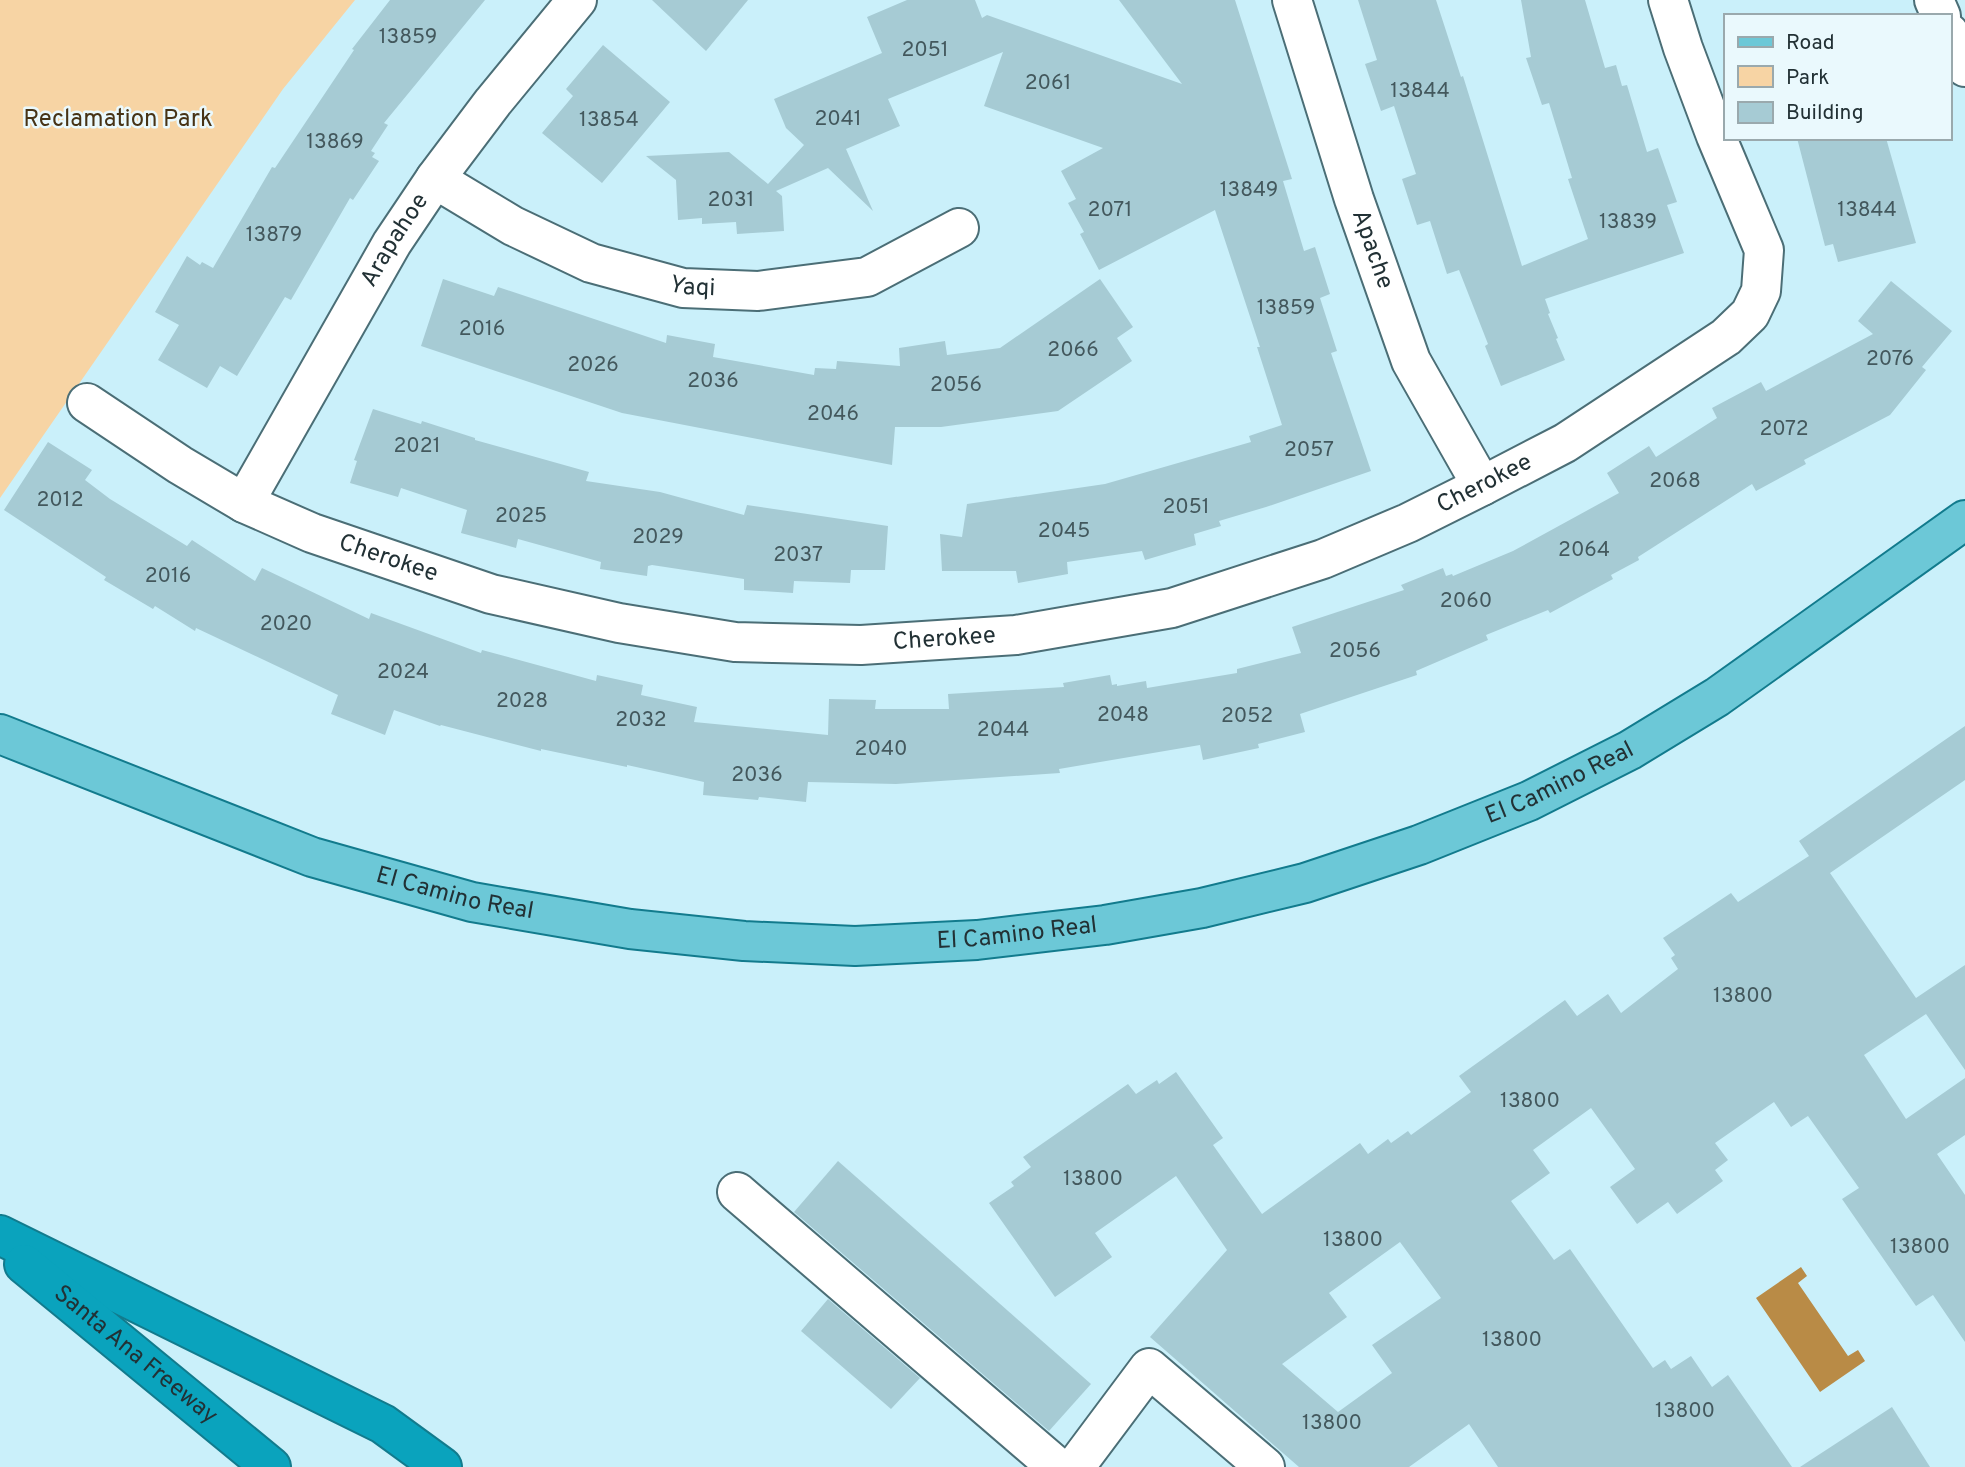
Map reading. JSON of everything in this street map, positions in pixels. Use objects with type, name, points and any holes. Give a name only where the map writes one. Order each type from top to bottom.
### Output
[{"type":"highway","points":[[0,1235],[383,1424],[442,1467]]},
{"type":"highway","name":"Santa Ana Freeway","points":[[0,1244],[271,1467]]},
{"type":"main road","name":"El Camino Real","points":[[0,734],[312,857],[472,902],[630,929],[744,941],[855,946],[990,939],[1105,925],[1202,908],[1305,883],[1419,845],[1529,801],[1630,750],[1717,697],[1965,520]]},
{"type":"street","name":"Arapahoe","points":[[244,503],[392,243],[435,179],[493,102],[577,0]]},
{"type":"street","name":"Apache","points":[[1292,0],[1354,199],[1411,361],[1482,486]]},
{"type":"street","name":"Cherokee","points":[[87,403],[180,465],[244,503],[312,533],[504,597],[619,623],[736,642],[861,645],[1016,635],[1172,608],[1323,558],[1408,523],[1482,486],[1565,443],[1726,337],[1750,314],[1761,290],[1764,250],[1716,136],[1668,0]]},
{"type":"street","points":[[1951,37],[1965,67]]},
{"type":"street","name":"Yaqi","points":[[435,179],[513,226],[592,263],[683,288],[758,290],[867,277],[959,228]]},
{"type":"street","points":[[737,1192],[1057,1467]]},
{"type":"street","points":[[1075,1467],[1149,1368],[1265,1467]]},
{"type":"green space","name":"Reclamation Park","points":[[0,0],[355,0],[283,89],[0,498]]},
{"type":"shaded area","points":[[1801,1267],[1807,1276],[1798,1283],[1848,1356],[1858,1350],[1865,1361],[1820,1392],[1756,1298]]},
{"type":"building","points":[[390,0],[485,0],[384,123],[388,125],[371,151],[375,153],[372,157],[379,161],[353,200],[350,198],[291,300],[285,297],[237,376],[220,366],[207,388],[158,360],[179,325],[155,312],[187,256],[200,265],[202,262],[213,268],[272,167],[275,168],[354,50],[352,49]]},
{"type":"building","points":[[652,0],[748,0],[706,51]]},
{"type":"building","points":[[907,0],[975,0],[982,18],[987,15],[1182,84],[1119,0],[1235,0],[1292,179],[1283,181],[1304,251],[1315,247],[1330,294],[1320,298],[1337,351],[1331,353],[1371,471],[1219,521],[1221,526],[1194,534],[1196,545],[1145,560],[1142,551],[1067,562],[1068,574],[1018,583],[1016,571],[942,571],[940,534],[962,537],[967,504],[1105,484],[1251,442],[1249,436],[1282,425],[1257,347],[1260,347],[1215,210],[1099,270],[1080,234],[1084,232],[1068,203],[1076,199],[1061,171],[1103,148],[984,106],[1003,52],[888,99],[900,126],[846,149],[873,211],[828,168],[776,191],[782,196],[784,231],[737,234],[736,222],[702,224],[702,218],[678,220],[676,180],[646,156],[729,152],[768,184],[804,145],[786,128],[774,99],[882,53],[867,17]]},
{"type":"building","points":[[1358,0],[1436,0],[1461,77],[1463,76],[1522,266],[1588,239],[1568,179],[1572,178],[1549,103],[1542,105],[1526,58],[1531,57],[1521,0],[1585,0],[1605,68],[1616,65],[1622,86],[1627,85],[1647,152],[1658,148],[1677,202],[1667,205],[1684,253],[1545,299],[1565,360],[1501,386],[1459,270],[1447,274],[1430,221],[1417,225],[1402,179],[1416,174],[1394,106],[1381,111],[1365,64],[1377,60]]},
{"type":"building","points":[[603,45],[670,102],[602,183],[542,133],[573,96],[566,89]]},
{"type":"building","points":[[1798,140],[1887,140],[1916,243],[1838,262],[1833,244],[1825,246]]},
{"type":"building","points":[[443,279],[494,296],[498,287],[666,343],[667,335],[715,344],[713,357],[814,375],[815,368],[836,369],[837,361],[900,366],[899,348],[945,341],[947,355],[1000,348],[1100,279],[1133,327],[1117,338],[1132,361],[1058,411],[941,427],[895,427],[892,465],[622,413],[421,346]]},
{"type":"building","points":[[1891,281],[1952,331],[1922,367],[1926,370],[1890,415],[1804,460],[1806,464],[1756,491],[1752,484],[1638,557],[1639,560],[1611,575],[1613,579],[1550,613],[1548,610],[1486,635],[1488,640],[1416,671],[1417,675],[1300,714],[1305,732],[1258,744],[1259,748],[1203,760],[1200,745],[1059,769],[1060,773],[896,784],[808,782],[806,802],[703,795],[704,782],[627,765],[541,751],[440,726],[394,710],[385,735],[331,714],[338,695],[196,628],[195,631],[155,606],[153,609],[104,580],[106,577],[4,510],[48,442],[92,470],[85,480],[110,499],[187,546],[192,540],[255,581],[262,568],[369,619],[371,613],[481,653],[482,650],[596,681],[597,675],[643,685],[641,695],[697,707],[694,722],[828,735],[829,699],[876,700],[875,709],[949,709],[948,694],[1064,687],[1063,683],[1110,675],[1112,685],[1146,681],[1147,688],[1237,673],[1237,669],[1301,653],[1292,627],[1404,590],[1401,585],[1443,568],[1446,576],[1453,576],[1513,551],[1619,493],[1607,473],[1649,446],[1656,457],[1717,418],[1712,408],[1761,382],[1766,391],[1873,334],[1858,321]]},
{"type":"building","points":[[373,409],[421,424],[422,421],[475,440],[589,472],[586,481],[660,492],[744,515],[747,505],[888,526],[885,570],[851,570],[850,583],[794,581],[793,593],[744,590],[744,579],[652,565],[648,566],[647,576],[600,569],[601,562],[518,539],[516,548],[461,533],[467,510],[401,488],[398,497],[350,483],[357,461],[354,460]]},
{"type":"building","points":[[1965,726],[1965,780],[1830,873],[1916,998],[1965,965],[1965,1070],[1926,1014],[1864,1055],[1906,1119],[1965,1078],[1965,1135],[1937,1154],[1965,1195],[1965,1342],[1933,1295],[1916,1306],[1842,1199],[1859,1188],[1808,1116],[1791,1127],[1774,1102],[1715,1143],[1728,1160],[1715,1170],[1723,1181],[1677,1214],[1668,1202],[1637,1224],[1610,1187],[1635,1169],[1591,1108],[1533,1150],[1550,1173],[1511,1201],[1554,1260],[1570,1249],[1653,1368],[1665,1360],[1671,1369],[1691,1356],[1712,1387],[1728,1375],[1792,1467],[1498,1467],[1469,1424],[1409,1467],[1299,1467],[1150,1337],[1227,1250],[1176,1176],[1095,1233],[1112,1257],[1055,1297],[989,1203],[1014,1186],[1011,1182],[1031,1167],[1023,1157],[1128,1084],[1136,1094],[1157,1080],[1159,1084],[1176,1072],[1223,1138],[1213,1145],[1262,1214],[1360,1143],[1368,1154],[1388,1139],[1391,1143],[1408,1131],[1411,1135],[1471,1092],[1459,1076],[1565,1000],[1577,1016],[1608,994],[1621,1013],[1678,969],[1671,958],[1675,955],[1663,938],[1731,893],[1738,902],[1809,856],[1799,841]],"holes":[[[1400,1242],[1441,1298],[1372,1345],[1392,1373],[1338,1412],[1282,1364],[1347,1317],[1329,1293]]]},
{"type":"building","points":[[838,1161],[1091,1384],[1049,1431],[794,1212]]},
{"type":"building","points":[[828,1299],[920,1378],[891,1409],[801,1331]]},
{"type":"building","points":[[1892,1407],[1930,1467],[1800,1467]]}]
